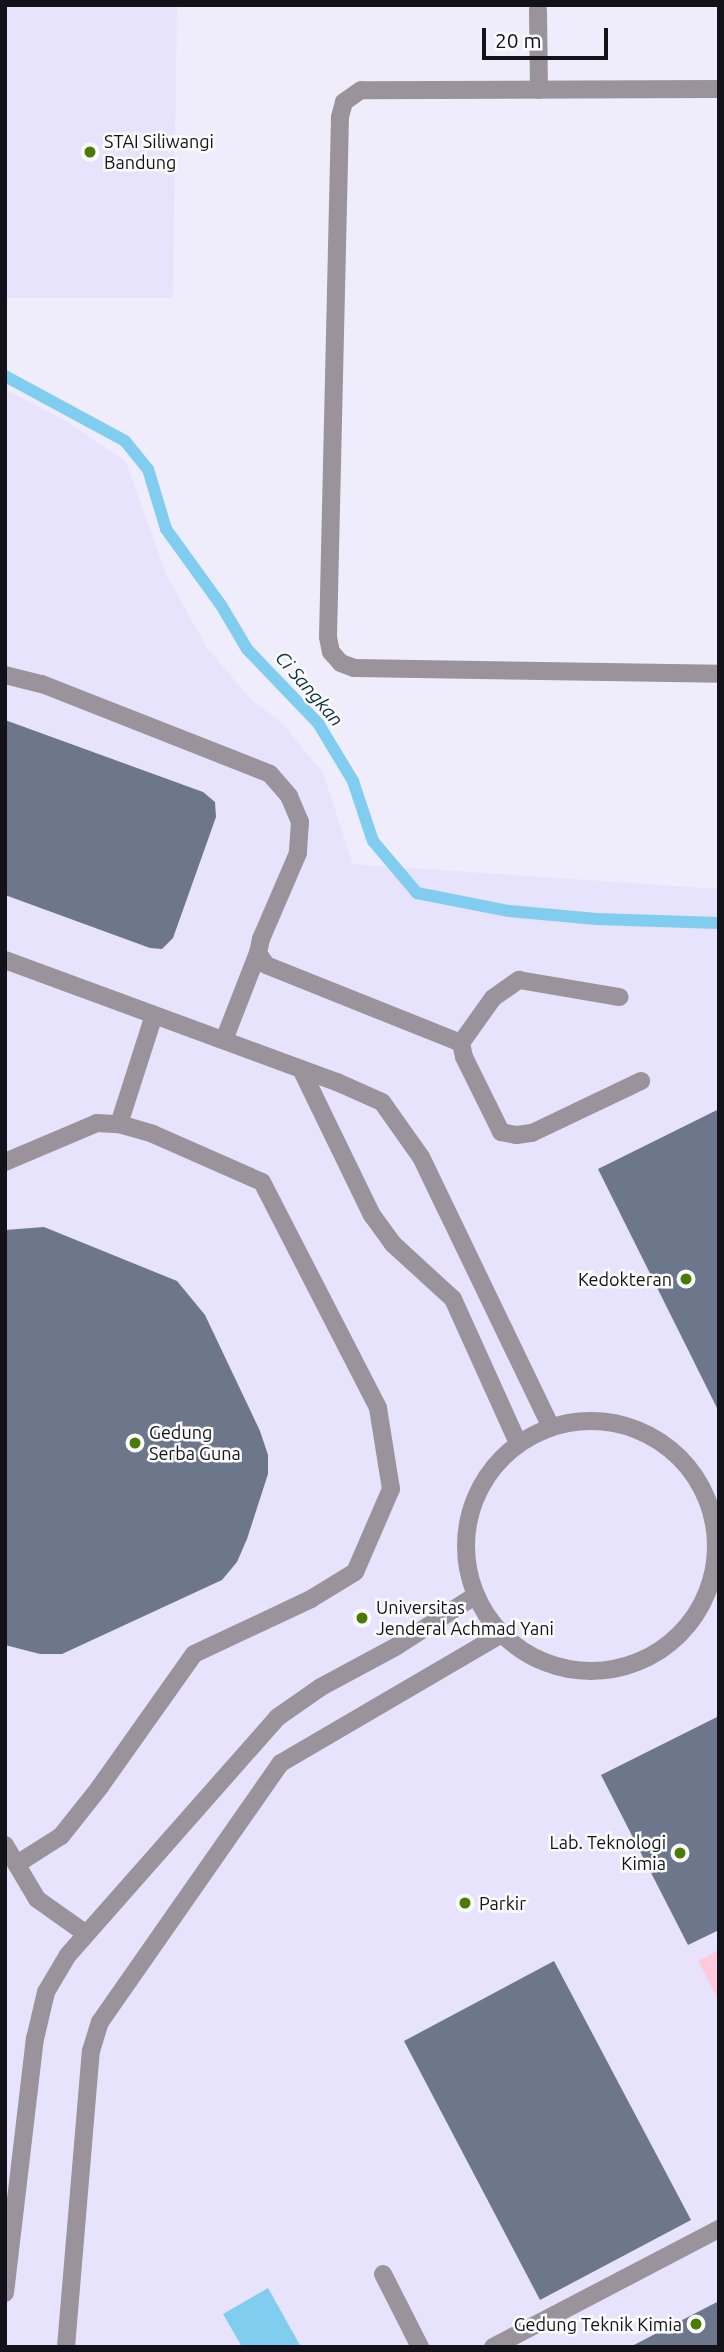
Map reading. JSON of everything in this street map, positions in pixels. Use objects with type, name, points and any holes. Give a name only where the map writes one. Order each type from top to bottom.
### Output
[{"type":"street","points":[[538,10],[539,90]]},
{"type":"street","points":[[719,89],[361,90],[344,102],[340,117],[328,636],[331,652],[341,663],[354,668],[719,674]]},
{"type":"street","points":[[5,675],[42,684],[270,774],[289,796],[300,822],[298,853],[261,939],[224,1041]]},
{"type":"street","points":[[258,953],[266,965],[461,1043]]},
{"type":"street","points":[[5,960],[382,1102],[421,1157],[551,1427]]},
{"type":"street","points":[[620,997],[519,981],[493,998],[461,1043],[464,1057],[501,1132],[517,1135],[532,1133],[641,1081]]},
{"type":"street","points":[[120,1124],[154,1015]]},
{"type":"street","points":[[300,1069],[372,1215],[393,1244],[453,1299],[519,1443]]},
{"type":"street","points":[[5,1162],[97,1123],[120,1124],[153,1134],[262,1182],[378,1408],[391,1489],[355,1572],[311,1599],[194,1654],[100,1787],[61,1836],[17,1864]]},
{"type":"street","points":[[598,1420],[626,1425],[652,1436],[674,1452],[692,1473],[706,1496],[716,1522],[716,1550],[712,1577],[703,1603],[688,1626],[669,1645],[646,1660],[618,1669],[589,1672],[561,1669],[533,1658],[489,1620],[475,1595],[467,1567],[466,1539],[470,1511],[481,1485],[498,1462],[519,1443],[551,1427],[570,1422],[598,1420]]},
{"type":"street","points":[[5,2293],[35,2039],[46,1992],[85,1933],[278,1717],[321,1687],[397,1646],[475,1595]]},
{"type":"street","points":[[66,2347],[90,2050],[110,2007],[281,1763],[502,1634]]},
{"type":"street","points":[[5,1845],[37,1899],[85,1933]]},
{"type":"street","points":[[493,2347],[719,2229]]},
{"type":"street","points":[[383,2274],[420,2347]]},
{"type":"shaded area","name":"STAI Siliwangi Bandung","points":[[5,5],[177,5],[173,298],[5,298]]},
{"type":"shaded area","name":"Universitas Jenderal Achmad Yani","points":[[5,389],[66,421],[126,462],[166,574],[207,648],[251,699],[283,724],[323,773],[353,864],[719,889],[719,2347],[5,2347]]},
{"type":"shaded area","points":[[719,1950],[719,2001],[698,1961]]},
{"type":"water","points":[[268,2288],[301,2347],[242,2347],[223,2314]]},
{"type":"building","points":[[5,720],[203,792],[215,802],[216,817],[173,938],[162,949],[150,948],[5,895]]},
{"type":"building","name":"Kedokteran","points":[[719,1109],[719,1412],[598,1169]]},
{"type":"building","name":"Gedung Serba Guna","points":[[44,1227],[177,1281],[205,1315],[260,1431],[268,1455],[268,1474],[247,1539],[237,1562],[222,1580],[62,1654],[40,1654],[5,1645],[5,1230]]},
{"type":"building","name":"Lab. Teknologi Kimia","points":[[719,1716],[719,1930],[688,1945],[601,1775]]},
{"type":"building","points":[[554,1961],[691,2220],[540,2300],[404,2041]]},
{"type":"building","name":"Gedung Teknik Kimia","points":[[719,2301],[719,2347],[630,2347]]},
{"type":"waterway","name":"Ci Sangkan","points":[[5,376],[125,441],[148,469],[166,529],[221,605],[247,649],[318,723],[353,781],[373,841],[417,893],[509,911],[597,919],[719,923]]},
{"type":"place","name":"STAI Siliwangi Bandung","points":[[90,152]]},
{"type":"place","name":"Kedokteran","points":[[686,1279]]},
{"type":"place","name":"Gedung Serba Guna","points":[[135,1443]]},
{"type":"place","name":"Universitas Jenderal Achmad Yani","points":[[362,1618]]},
{"type":"place","name":"Lab. Teknologi Kimia","points":[[680,1853]]},
{"type":"place","name":"Parkir","points":[[465,1903]]},
{"type":"place","name":"Gedung Teknik Kimia","points":[[696,2324]]}]
